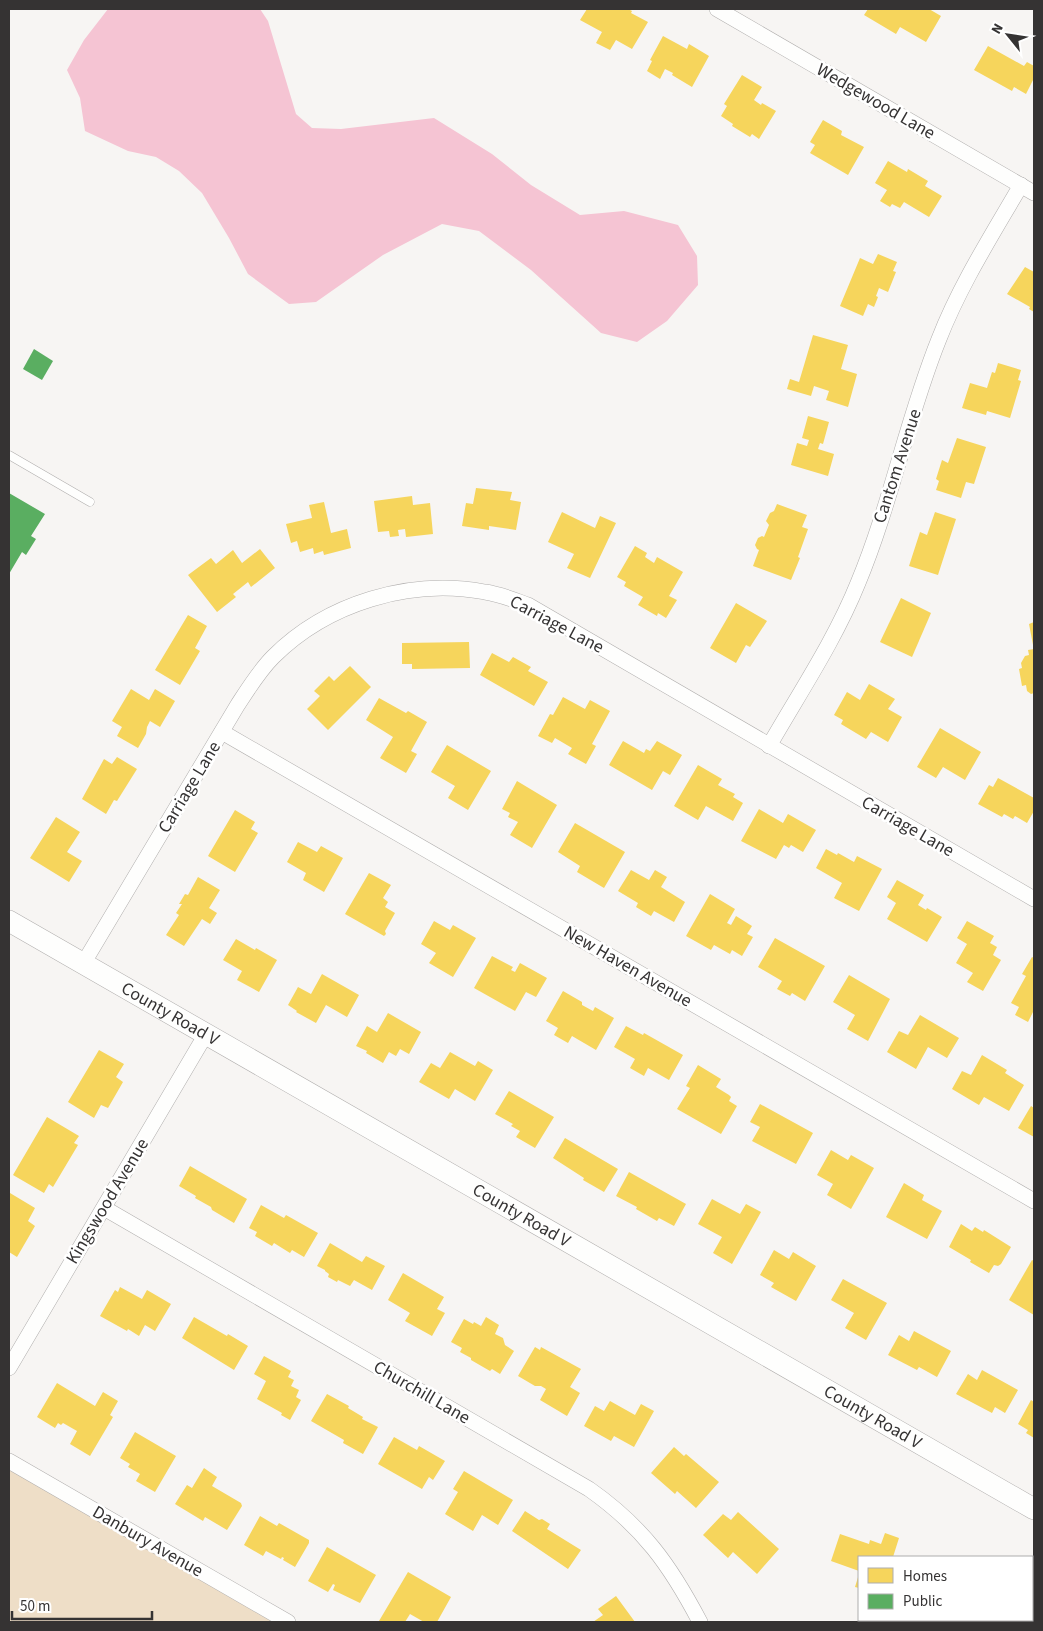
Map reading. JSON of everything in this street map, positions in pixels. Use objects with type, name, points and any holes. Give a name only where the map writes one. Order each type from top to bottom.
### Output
[{"type":"main road","name":"County Road V","points":[[9,921],[1034,1510]]},
{"type":"street","name":"Wedgewood Lane","points":[[717,9],[1028,189]]},
{"type":"street","name":"Cantom Avenue","points":[[769,746],[852,598],[870,550],[939,338],[963,288],[1028,189]]},
{"type":"street","name":"Carriage Lane","points":[[83,964],[254,680],[273,657],[300,633],[328,617],[364,602],[411,590],[444,588],[484,592],[508,597],[528,605],[1034,899]]},
{"type":"street","name":"New Haven Avenue","points":[[222,732],[1034,1201]]},
{"type":"street","name":"Kingswood Avenue","points":[[9,1368],[206,1034]]},
{"type":"street","name":"Churchill Lane","points":[[104,1208],[598,1495],[630,1522],[652,1545],[679,1584],[700,1622]]},
{"type":"street","name":"Danbury Avenue","points":[[9,1460],[288,1622]]},
{"type":"lane","points":[[9,455],[90,502]]},
{"type":"shaded area","points":[[108,9],[260,9],[268,21],[296,114],[312,128],[341,129],[434,118],[492,154],[531,185],[580,215],[624,211],[678,225],[697,256],[698,285],[667,321],[637,342],[601,333],[531,270],[479,231],[442,224],[383,255],[316,302],[289,304],[248,274],[202,193],[179,171],[156,157],[128,151],[85,131],[80,98],[67,70],[84,40]]},
{"type":"shaded area","points":[[9,1461],[288,1622],[9,1622]]},
{"type":"building: Homes","points":[[587,9],[628,9],[632,11],[631,13],[648,22],[632,49],[616,40],[610,50],[596,43],[602,32],[580,20]]},
{"type":"building: Homes","points":[[868,9],[929,9],[941,16],[926,42],[900,27],[896,34],[864,15]]},
{"type":"building: Homes","points":[[663,36],[687,49],[689,44],[709,56],[692,87],[665,69],[660,79],[647,71],[652,61],[650,60]]},
{"type":"building: Homes","points":[[988,46],[1024,66],[1027,62],[1034,66],[1034,78],[1026,94],[1014,87],[1012,91],[974,70]]},
{"type":"building: Homes","points":[[742,75],[762,87],[754,100],[776,111],[759,139],[752,134],[750,137],[732,126],[733,124],[721,116],[727,106],[724,104]]},
{"type":"building: Homes","points":[[823,120],[842,131],[841,135],[864,147],[848,175],[810,153],[815,145],[810,142]]},
{"type":"building: Homes","points":[[888,161],[907,172],[908,169],[928,181],[925,186],[942,196],[929,217],[904,202],[900,208],[892,204],[890,207],[880,201],[887,190],[875,183]]},
{"type":"building: Homes","points":[[878,254],[897,262],[893,271],[896,272],[888,292],[879,288],[874,307],[868,304],[863,316],[840,306],[860,258],[873,264]]},
{"type":"building: Homes","points":[[1025,267],[1034,272],[1034,312],[1029,309],[1030,307],[1007,294]]},
{"type":"building: Homes","points":[[813,335],[848,345],[841,369],[857,374],[848,407],[826,400],[829,391],[814,386],[811,396],[787,389],[790,379],[799,382]]},
{"type":"building: Homes","points":[[998,363],[1021,370],[1018,380],[1021,381],[1010,418],[987,411],[986,415],[962,408],[970,383],[987,388],[992,372],[995,373]]},
{"type":"building: Homes","points":[[808,416],[829,422],[823,444],[820,443],[818,449],[834,454],[828,476],[791,465],[797,443],[807,446],[809,440],[802,438]]},
{"type":"building: Homes","points":[[957,438],[986,447],[974,484],[966,482],[961,498],[936,490],[939,481],[936,479],[942,460],[948,463]]},
{"type":"building: Homes","points":[[476,488],[512,492],[510,500],[521,502],[516,530],[489,526],[489,530],[462,526],[466,503],[473,504]]},
{"type":"building: Homes","points":[[412,496],[413,505],[430,503],[433,534],[406,537],[405,529],[398,530],[399,536],[390,537],[389,531],[378,532],[374,501]]},
{"type":"building: Homes","points":[[324,502],[331,533],[347,529],[351,548],[324,555],[323,551],[314,554],[313,548],[300,552],[297,541],[291,543],[286,524],[312,518],[309,505]]},
{"type":"building: Homes","points":[[777,504],[807,515],[802,527],[808,529],[798,557],[800,558],[791,580],[753,566],[759,550],[755,545],[758,538],[764,537],[769,525],[766,521]]},
{"type":"building: Homes","points":[[562,512],[595,528],[600,516],[616,523],[590,578],[567,568],[574,554],[548,542]]},
{"type":"building: Homes","points":[[935,512],[956,519],[938,575],[909,566],[920,532],[927,535]]},
{"type":"building: Homes","points":[[635,546],[647,553],[645,557],[654,563],[657,557],[683,572],[669,596],[677,600],[666,618],[658,613],[657,616],[638,605],[643,597],[624,586],[626,582],[617,577]]},
{"type":"building: Homes","points":[[260,549],[275,568],[251,587],[248,582],[233,594],[236,597],[217,612],[188,575],[211,558],[216,564],[233,550],[242,563]]},
{"type":"building: Homes","points":[[901,598],[931,613],[912,657],[880,642]]},
{"type":"building: Homes","points":[[736,603],[767,621],[750,647],[746,645],[736,663],[710,648]]},
{"type":"building: Homes","points":[[188,615],[207,626],[195,648],[200,651],[180,685],[155,670]]},
{"type":"building: Homes","points":[[1034,622],[1034,645],[1033,645],[1029,624]]},
{"type":"building: Homes","points":[[469,642],[470,668],[412,669],[412,664],[402,664],[402,643]]},
{"type":"building: Homes","points":[[1034,649],[1034,693],[1031,694],[1027,691],[1026,685],[1022,686],[1019,669],[1022,668],[1021,663],[1025,656],[1029,655],[1028,650]]},
{"type":"building: Homes","points":[[492,653],[509,662],[513,657],[531,667],[528,671],[548,682],[534,706],[480,675]]},
{"type":"building: Homes","points":[[350,666],[371,687],[328,730],[307,709],[320,696],[314,691],[329,676],[334,681]]},
{"type":"building: Homes","points":[[869,684],[895,699],[888,709],[902,717],[888,742],[871,732],[866,739],[841,724],[843,720],[834,715],[847,692],[860,700]]},
{"type":"building: Homes","points":[[131,689],[149,700],[155,689],[175,701],[160,727],[150,721],[146,734],[138,748],[117,736],[122,727],[112,721]]},
{"type":"building: Homes","points":[[563,697],[585,709],[590,700],[610,711],[592,744],[596,746],[586,764],[568,754],[572,748],[555,738],[552,743],[538,736],[550,714],[553,715]]},
{"type":"building: Homes","points":[[379,698],[427,722],[411,751],[417,754],[406,773],[380,758],[393,737],[366,720]]},
{"type":"building: Homes","points":[[940,728],[981,752],[965,780],[943,767],[936,778],[917,767]]},
{"type":"building: Homes","points":[[623,741],[644,753],[646,749],[650,751],[657,741],[682,755],[670,775],[663,771],[652,790],[609,765]]},
{"type":"building: Homes","points":[[447,745],[491,771],[468,810],[448,798],[455,786],[431,772]]},
{"type":"building: Homes","points":[[117,757],[137,769],[117,801],[114,800],[106,814],[82,799],[104,759],[112,764]]},
{"type":"building: Homes","points":[[698,765],[722,779],[718,785],[735,794],[733,797],[743,803],[733,821],[706,806],[698,820],[674,806]]},
{"type":"building: Homes","points":[[998,778],[1034,798],[1034,811],[1027,823],[1015,816],[1013,819],[1004,814],[1002,817],[978,804],[989,785],[993,787]]},
{"type":"building: Homes","points":[[517,781],[557,805],[532,848],[510,835],[518,822],[508,817],[510,813],[502,809]]},
{"type":"building: Homes","points":[[759,809],[783,823],[788,814],[816,830],[803,852],[791,845],[789,848],[784,845],[776,859],[741,841]]},
{"type":"building: Homes","points":[[235,810],[255,822],[251,829],[258,833],[235,872],[208,856]]},
{"type":"building: Homes","points":[[56,817],[80,832],[67,852],[82,861],[69,882],[30,858]]},
{"type":"building: Homes","points":[[575,823],[625,852],[604,888],[577,872],[580,866],[558,852]]},
{"type":"building: Homes","points":[[298,842],[317,852],[321,846],[343,858],[324,892],[303,880],[306,873],[287,862]]},
{"type":"building: Homes","points":[[826,849],[854,862],[857,856],[882,869],[859,911],[834,898],[842,883],[816,868]]},
{"type":"building: Homes","points":[[631,870],[649,880],[655,870],[667,877],[661,887],[685,902],[674,922],[654,911],[651,916],[636,907],[638,903],[618,891]]},
{"type":"building: Homes","points":[[369,873],[391,885],[383,898],[388,902],[385,907],[395,913],[384,936],[345,914]]},
{"type":"building: Homes","points":[[198,877],[220,890],[209,908],[217,913],[210,924],[202,919],[184,946],[166,935],[179,915],[176,913],[182,904],[179,904],[185,894],[188,895]]},
{"type":"building: Homes","points":[[897,880],[924,895],[918,905],[942,917],[927,942],[887,919],[896,903],[887,897]]},
{"type":"building: Homes","points":[[710,894],[735,909],[727,923],[731,925],[736,916],[752,926],[747,934],[753,937],[742,956],[732,950],[730,954],[714,945],[711,950],[686,936]]},
{"type":"building: Homes","points":[[434,921],[450,930],[453,925],[476,938],[453,977],[429,963],[436,953],[421,944]]},
{"type":"building: Homes","points":[[967,921],[994,936],[990,943],[997,947],[993,955],[1001,960],[983,991],[967,982],[973,973],[956,963],[967,944],[957,938]]},
{"type":"building: Homes","points":[[775,938],[825,966],[805,1001],[792,993],[790,996],[777,989],[782,981],[758,967]]},
{"type":"building: Homes","points":[[236,939],[277,960],[259,992],[237,980],[242,971],[223,960]]},
{"type":"building: Homes","points":[[492,956],[513,967],[511,970],[515,972],[520,963],[547,978],[536,997],[526,992],[515,1011],[474,988]]},
{"type":"building: Homes","points":[[1032,957],[1034,958],[1034,1013],[1028,1022],[1015,1015],[1019,1007],[1011,1003],[1026,976],[1022,974]]},
{"type":"building: Homes","points":[[322,974],[359,995],[347,1017],[326,1005],[316,1023],[296,1012],[288,1005],[298,987],[311,994]]},
{"type":"building: Homes","points":[[849,975],[890,999],[868,1041],[847,1029],[855,1015],[833,1002]]},
{"type":"building: Homes","points":[[563,991],[593,1011],[595,1007],[614,1018],[596,1050],[572,1036],[568,1043],[554,1035],[558,1028],[546,1021]]},
{"type":"building: Homes","points":[[388,1013],[421,1032],[409,1054],[400,1049],[396,1056],[389,1052],[383,1063],[366,1053],[367,1051],[356,1046],[367,1026],[377,1032]]},
{"type":"building: Homes","points":[[920,1015],[959,1038],[947,1058],[928,1047],[916,1069],[887,1052],[899,1031],[908,1035]]},
{"type":"building: Homes","points":[[626,1026],[643,1035],[644,1033],[683,1055],[669,1080],[648,1068],[644,1076],[630,1068],[635,1059],[614,1047]]},
{"type":"building: Homes","points":[[99,1050],[124,1064],[116,1077],[123,1082],[108,1108],[101,1105],[94,1118],[68,1102]]},
{"type":"building: Homes","points":[[450,1052],[475,1066],[478,1061],[493,1070],[475,1101],[455,1089],[449,1099],[419,1082],[431,1063],[440,1068]]},
{"type":"building: Homes","points":[[982,1055],[1007,1070],[1005,1073],[1024,1085],[1009,1111],[984,1097],[979,1105],[952,1089],[962,1071],[971,1075]]},
{"type":"building: Homes","points":[[698,1065],[721,1079],[716,1087],[729,1095],[731,1097],[729,1101],[737,1106],[721,1134],[677,1109],[690,1088],[686,1086]]},
{"type":"building: Homes","points":[[509,1091],[554,1117],[535,1148],[516,1137],[520,1131],[511,1126],[513,1124],[495,1114]]},
{"type":"building: Homes","points":[[760,1104],[813,1133],[796,1164],[752,1141],[760,1127],[750,1122]]},
{"type":"building: Homes","points":[[1031,1106],[1034,1108],[1034,1137],[1018,1128]]},
{"type":"building: Homes","points":[[47,1117],[79,1136],[74,1143],[78,1145],[53,1187],[49,1184],[44,1193],[13,1175]]},
{"type":"building: Homes","points":[[565,1138],[618,1169],[604,1192],[583,1180],[584,1178],[553,1158]]},
{"type":"building: Homes","points":[[831,1150],[848,1160],[851,1155],[874,1168],[851,1209],[827,1195],[833,1184],[817,1175]]},
{"type":"building: Homes","points":[[190,1166],[247,1199],[234,1223],[179,1186]]},
{"type":"building: Homes","points":[[629,1172],[686,1204],[674,1226],[659,1218],[657,1221],[636,1209],[637,1207],[616,1196]]},
{"type":"building: Homes","points":[[904,1183],[924,1195],[922,1200],[942,1211],[927,1239],[886,1217]]},
{"type":"building: Homes","points":[[10,1193],[35,1208],[28,1221],[35,1226],[17,1257],[9,1252]]},
{"type":"building: Homes","points":[[712,1199],[740,1214],[746,1204],[761,1212],[732,1264],[713,1253],[722,1237],[698,1224]]},
{"type":"building: Homes","points":[[261,1205],[284,1218],[286,1215],[318,1233],[304,1257],[292,1250],[290,1253],[274,1243],[272,1246],[255,1236],[257,1232],[249,1228]]},
{"type":"building: Homes","points":[[961,1224],[972,1231],[975,1227],[983,1232],[984,1230],[1011,1247],[1001,1264],[998,1266],[994,1265],[989,1273],[949,1247]]},
{"type":"building: Homes","points":[[330,1243],[362,1262],[366,1256],[385,1266],[372,1290],[354,1280],[350,1286],[338,1280],[337,1282],[328,1277],[329,1274],[325,1270],[317,1266]]},
{"type":"building: Homes","points":[[774,1250],[789,1259],[793,1252],[816,1266],[796,1301],[771,1287],[774,1283],[760,1275]]},
{"type":"building: Homes","points":[[1032,1260],[1034,1261],[1034,1315],[1009,1300]]},
{"type":"building: Homes","points":[[403,1273],[444,1297],[437,1309],[445,1313],[432,1336],[405,1321],[410,1313],[388,1300]]},
{"type":"building: Homes","points":[[843,1279],[887,1303],[866,1340],[845,1328],[854,1313],[831,1300]]},
{"type":"building: Homes","points":[[120,1287],[142,1299],[147,1290],[171,1304],[155,1331],[145,1325],[139,1336],[100,1316],[115,1290],[118,1292]]},
{"type":"building: Homes","points":[[194,1317],[248,1346],[234,1370],[182,1338]]},
{"type":"building: Homes","points":[[486,1317],[499,1325],[495,1334],[503,1338],[505,1345],[514,1351],[500,1374],[492,1369],[490,1371],[471,1360],[471,1358],[460,1352],[462,1348],[451,1342],[464,1319],[481,1326]]},
{"type":"building: Homes","points":[[914,1331],[951,1351],[937,1377],[919,1367],[917,1370],[888,1355],[899,1335],[909,1341]]},
{"type":"building: Homes","points":[[535,1347],[540,1350],[541,1347],[581,1369],[570,1387],[580,1393],[567,1416],[540,1400],[546,1389],[541,1386],[535,1386],[518,1376]]},
{"type":"building: Homes","points":[[264,1356],[291,1371],[288,1377],[294,1380],[291,1386],[299,1390],[296,1397],[301,1400],[290,1420],[281,1415],[282,1413],[257,1399],[266,1381],[254,1374]]},
{"type":"building: Homes","points":[[982,1370],[1018,1390],[1005,1413],[995,1407],[992,1413],[956,1394],[968,1374],[977,1380]]},
{"type":"building: Homes","points":[[57,1383],[95,1406],[103,1392],[118,1401],[110,1415],[113,1417],[90,1456],[70,1444],[77,1431],[63,1423],[61,1425],[58,1423],[55,1428],[37,1417]]},
{"type":"building: Homes","points":[[327,1394],[349,1406],[348,1408],[363,1417],[362,1419],[378,1427],[363,1454],[343,1443],[344,1440],[311,1421]]},
{"type":"building: Homes","points":[[1031,1400],[1034,1402],[1034,1438],[1026,1433],[1028,1430],[1018,1424]]},
{"type":"building: Homes","points":[[610,1401],[635,1415],[641,1404],[654,1411],[634,1447],[614,1436],[611,1441],[584,1426],[595,1406],[604,1411]]},
{"type":"building: Homes","points":[[135,1432],[176,1456],[155,1492],[136,1481],[140,1474],[128,1467],[130,1464],[120,1458]]},
{"type":"building: Homes","points":[[394,1437],[417,1450],[419,1446],[445,1461],[433,1480],[429,1477],[422,1489],[378,1464]]},
{"type":"building: Homes","points":[[674,1447],[684,1456],[686,1454],[719,1482],[696,1508],[677,1491],[675,1494],[651,1473]]},
{"type":"building: Homes","points":[[204,1468],[217,1477],[212,1486],[241,1503],[242,1506],[227,1530],[205,1517],[203,1521],[175,1504],[187,1485],[192,1488]]},
{"type":"building: Homes","points":[[464,1471],[513,1500],[498,1525],[482,1515],[473,1531],[445,1514],[458,1492],[453,1489]]},
{"type":"building: Homes","points":[[525,1511],[539,1520],[542,1519],[550,1524],[547,1529],[581,1550],[568,1569],[512,1531]]},
{"type":"building: Homes","points":[[738,1512],[779,1549],[757,1574],[733,1552],[728,1558],[703,1535],[723,1514],[731,1520]]},
{"type":"building: Homes","points":[[260,1516],[277,1526],[279,1523],[309,1540],[295,1567],[283,1560],[284,1558],[282,1557],[281,1559],[266,1551],[263,1556],[244,1545]]},
{"type":"building: Homes","points":[[885,1533],[899,1538],[893,1556],[858,1556],[858,1571],[831,1561],[840,1534],[869,1544],[870,1540],[881,1544]]},
{"type":"building: Homes","points":[[327,1547],[376,1575],[360,1603],[333,1590],[335,1585],[333,1584],[328,1592],[308,1581]]},
{"type":"building: Homes","points":[[408,1572],[451,1597],[437,1622],[424,1622],[410,1614],[405,1622],[379,1621]]},
{"type":"building: Homes","points":[[858,1577],[858,1588],[855,1587]]},
{"type":"building: Homes","points":[[616,1596],[635,1622],[593,1622],[603,1615],[598,1609]]},
{"type":"building: Homes","points":[[920,1621],[962,1621],[962,1622]]},
{"type":"building: Public","points":[[34,349],[53,361],[42,380],[23,369]]},
{"type":"building: Public","points":[[9,493],[45,514],[31,536],[36,539],[26,555],[22,552],[9,574]]}]
